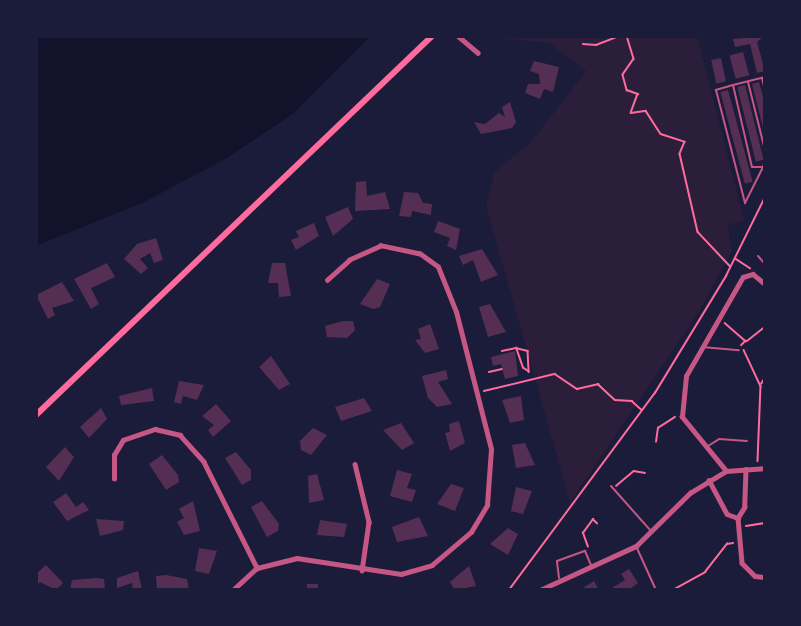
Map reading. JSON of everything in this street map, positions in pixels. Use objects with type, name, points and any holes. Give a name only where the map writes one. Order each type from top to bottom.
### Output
[{"type":"main road","points":[[36,415],[432,36]]},
{"type":"street","points":[[458,36],[478,53]]},
{"type":"street","points":[[233,590],[257,568],[297,558],[362,571],[401,574],[432,565],[471,532],[487,505],[494,465],[477,393],[438,267],[420,254],[381,246],[350,260],[328,280]]},
{"type":"street","points":[[726,471],[708,446],[681,417],[686,376],[743,277],[753,274],[765,284]]},
{"type":"street","points":[[114,479],[114,455],[123,440],[155,429],[180,435],[204,462],[257,568]]},
{"type":"street","points":[[355,464],[369,522],[362,571]]},
{"type":"street","points":[[540,590],[559,578],[592,567],[636,546],[709,480],[726,471],[765,468]]},
{"type":"street","points":[[746,469],[745,507],[738,518],[740,542],[746,570],[765,577]]},
{"type":"street","points":[[709,480],[727,514],[738,518]]},
{"type":"lane","points":[[765,90],[764,78],[716,90],[745,203],[765,161]]},
{"type":"lane","points":[[748,82],[765,150]]},
{"type":"lane","points":[[733,85],[752,167],[763,167]]},
{"type":"lane","points":[[758,256],[765,264]]},
{"type":"lane","points":[[702,348],[739,350]]},
{"type":"lane","points":[[708,446],[718,439],[747,441]]},
{"type":"lane","points":[[612,487],[652,532]]},
{"type":"lane","points":[[636,546],[656,590]]},
{"type":"lane","points":[[559,578],[557,561],[585,551],[592,567]]},
{"type":"path","points":[[582,44],[596,45],[619,36]]},
{"type":"path","points":[[627,36],[634,59],[623,75],[627,90],[638,94],[631,113],[646,111],[661,134],[685,142],[680,154],[698,232],[730,267]]},
{"type":"path","points":[[509,590],[643,411],[730,267],[765,197]]},
{"type":"path","points":[[735,258],[753,274]]},
{"type":"path","points":[[720,318],[746,341]]},
{"type":"path","points":[[759,468],[760,386],[742,345],[765,327]]},
{"type":"path","points":[[502,351],[516,348],[528,351],[530,372],[519,364],[516,348]]},
{"type":"path","points":[[489,372],[502,369]]},
{"type":"path","points":[[477,393],[555,374],[577,389],[598,384],[615,400],[632,401],[643,411]]},
{"type":"path","points":[[760,386],[765,378]]},
{"type":"path","points":[[656,442],[654,435],[662,423],[681,417]]},
{"type":"path","points":[[612,487],[634,471],[645,473]]},
{"type":"path","points":[[590,552],[583,533],[593,519],[597,523]]},
{"type":"path","points":[[739,527],[765,523]]},
{"type":"path","points":[[673,590],[705,572],[727,544],[740,542]]},
{"type":"shaded area","points":[[36,36],[371,36],[294,113],[227,158],[144,202],[36,246]]},
{"type":"shaded area","points":[[478,36],[697,36],[744,220],[728,225],[732,251],[697,315],[570,502],[486,206],[494,173],[532,141],[586,71],[549,43]]},
{"type":"building","points":[[764,36],[757,42],[765,71],[757,73],[750,44],[735,47],[733,39]]},
{"type":"building","points":[[743,52],[749,75],[736,79],[729,56]]},
{"type":"building","points":[[721,58],[726,81],[716,84],[711,60]]},
{"type":"building","points":[[534,61],[559,67],[553,92],[544,89],[540,99],[525,93],[528,84],[540,84],[539,74],[530,71]]},
{"type":"building","points":[[759,82],[765,104],[764,132],[752,84]]},
{"type":"building","points":[[745,85],[764,160],[756,162],[737,87]]},
{"type":"building","points":[[728,90],[753,182],[745,184],[720,92]]},
{"type":"building","points":[[510,102],[516,122],[512,128],[481,134],[474,122],[485,124],[499,113],[505,117],[502,107]]},
{"type":"building","points":[[366,181],[367,196],[385,192],[390,209],[355,211],[356,182]]},
{"type":"building","points":[[404,192],[418,193],[423,203],[432,204],[431,215],[412,211],[411,217],[399,216]]},
{"type":"building","points":[[348,207],[353,219],[333,236],[325,217]]},
{"type":"building","points":[[438,221],[460,229],[456,250],[447,246],[450,238],[434,232]]},
{"type":"building","points":[[314,223],[319,236],[296,250],[291,240],[299,237],[296,231]]},
{"type":"building","points":[[156,238],[163,260],[154,263],[150,253],[140,259],[148,268],[141,274],[124,259],[137,244]]},
{"type":"building","points":[[482,249],[498,275],[481,282],[473,260],[463,265],[459,256]]},
{"type":"building","points":[[107,263],[115,277],[91,288],[99,304],[91,309],[74,279]]},
{"type":"building","points":[[272,263],[285,263],[291,296],[279,297],[278,283],[268,283]]},
{"type":"building","points":[[377,279],[390,284],[380,307],[373,309],[360,304]]},
{"type":"building","points":[[62,282],[74,301],[52,308],[55,315],[48,319],[36,295]]},
{"type":"building","points":[[490,304],[506,332],[488,337],[479,307]]},
{"type":"building","points":[[353,321],[355,330],[347,338],[327,337],[325,326]]},
{"type":"building","points":[[430,324],[439,349],[425,353],[415,340],[421,339],[418,329]]},
{"type":"building","points":[[515,351],[518,376],[505,379],[501,364],[493,366],[491,357]]},
{"type":"building","points":[[271,356],[290,384],[279,390],[259,367]]},
{"type":"building","points":[[446,370],[448,379],[438,382],[452,404],[437,407],[428,398],[422,376]]},
{"type":"building","points":[[179,381],[204,385],[197,400],[183,396],[181,404],[174,402]]},
{"type":"building","points":[[152,388],[154,401],[121,405],[119,396]]},
{"type":"building","points":[[521,396],[524,420],[510,423],[502,400]]},
{"type":"building","points":[[364,398],[372,411],[341,421],[335,407]]},
{"type":"building","points":[[216,404],[231,421],[213,437],[208,430],[214,425],[202,416]]},
{"type":"building","points":[[101,408],[107,419],[89,438],[80,427]]},
{"type":"building","points":[[459,421],[465,443],[450,451],[445,433],[450,432],[449,424]]},
{"type":"building","points":[[401,423],[414,443],[402,450],[383,430]]},
{"type":"building","points":[[313,428],[327,435],[311,455],[301,450],[300,441]]},
{"type":"building","points":[[525,443],[535,465],[516,468],[512,445]]},
{"type":"building","points":[[65,447],[74,457],[59,481],[46,467]]},
{"type":"building","points":[[236,452],[251,470],[251,480],[242,485],[225,458]]},
{"type":"building","points":[[162,455],[178,475],[179,482],[166,490],[149,464]]},
{"type":"building","points":[[397,470],[412,474],[407,488],[416,490],[412,502],[390,496]]},
{"type":"building","points":[[317,474],[324,500],[309,503],[308,476]]},
{"type":"building","points":[[451,484],[464,488],[455,511],[437,504]]},
{"type":"building","points":[[516,487],[532,491],[523,514],[511,511]]},
{"type":"building","points":[[66,493],[76,507],[83,502],[89,510],[67,521],[53,502]]},
{"type":"building","points":[[193,501],[200,531],[184,535],[177,522],[184,518],[179,509]]},
{"type":"building","points":[[262,501],[279,524],[278,531],[267,537],[251,507]]},
{"type":"building","points":[[419,517],[428,536],[397,542],[392,527]]},
{"type":"building","points":[[96,519],[124,521],[123,530],[100,536]]},
{"type":"building","points":[[320,520],[347,524],[344,537],[317,535]]},
{"type":"building","points":[[508,528],[518,534],[508,555],[490,544]]},
{"type":"building","points":[[199,548],[217,551],[209,574],[195,571]]},
{"type":"building","points":[[46,565],[63,583],[56,590],[40,582],[36,586],[36,574]]},
{"type":"building","points":[[469,566],[476,586],[455,590],[450,582]]},
{"type":"building","points":[[629,569],[638,583],[628,590],[609,590],[625,580],[621,574]]},
{"type":"building","points":[[138,571],[142,590],[133,590],[132,583],[117,588],[117,578]]},
{"type":"building","points":[[166,575],[187,579],[189,590],[157,590],[156,576]]},
{"type":"building","points":[[104,579],[105,590],[70,590],[72,580]]},
{"type":"building","points":[[594,581],[599,590],[580,590]]},
{"type":"building","points":[[307,584],[318,584],[318,590],[307,590]]}]
